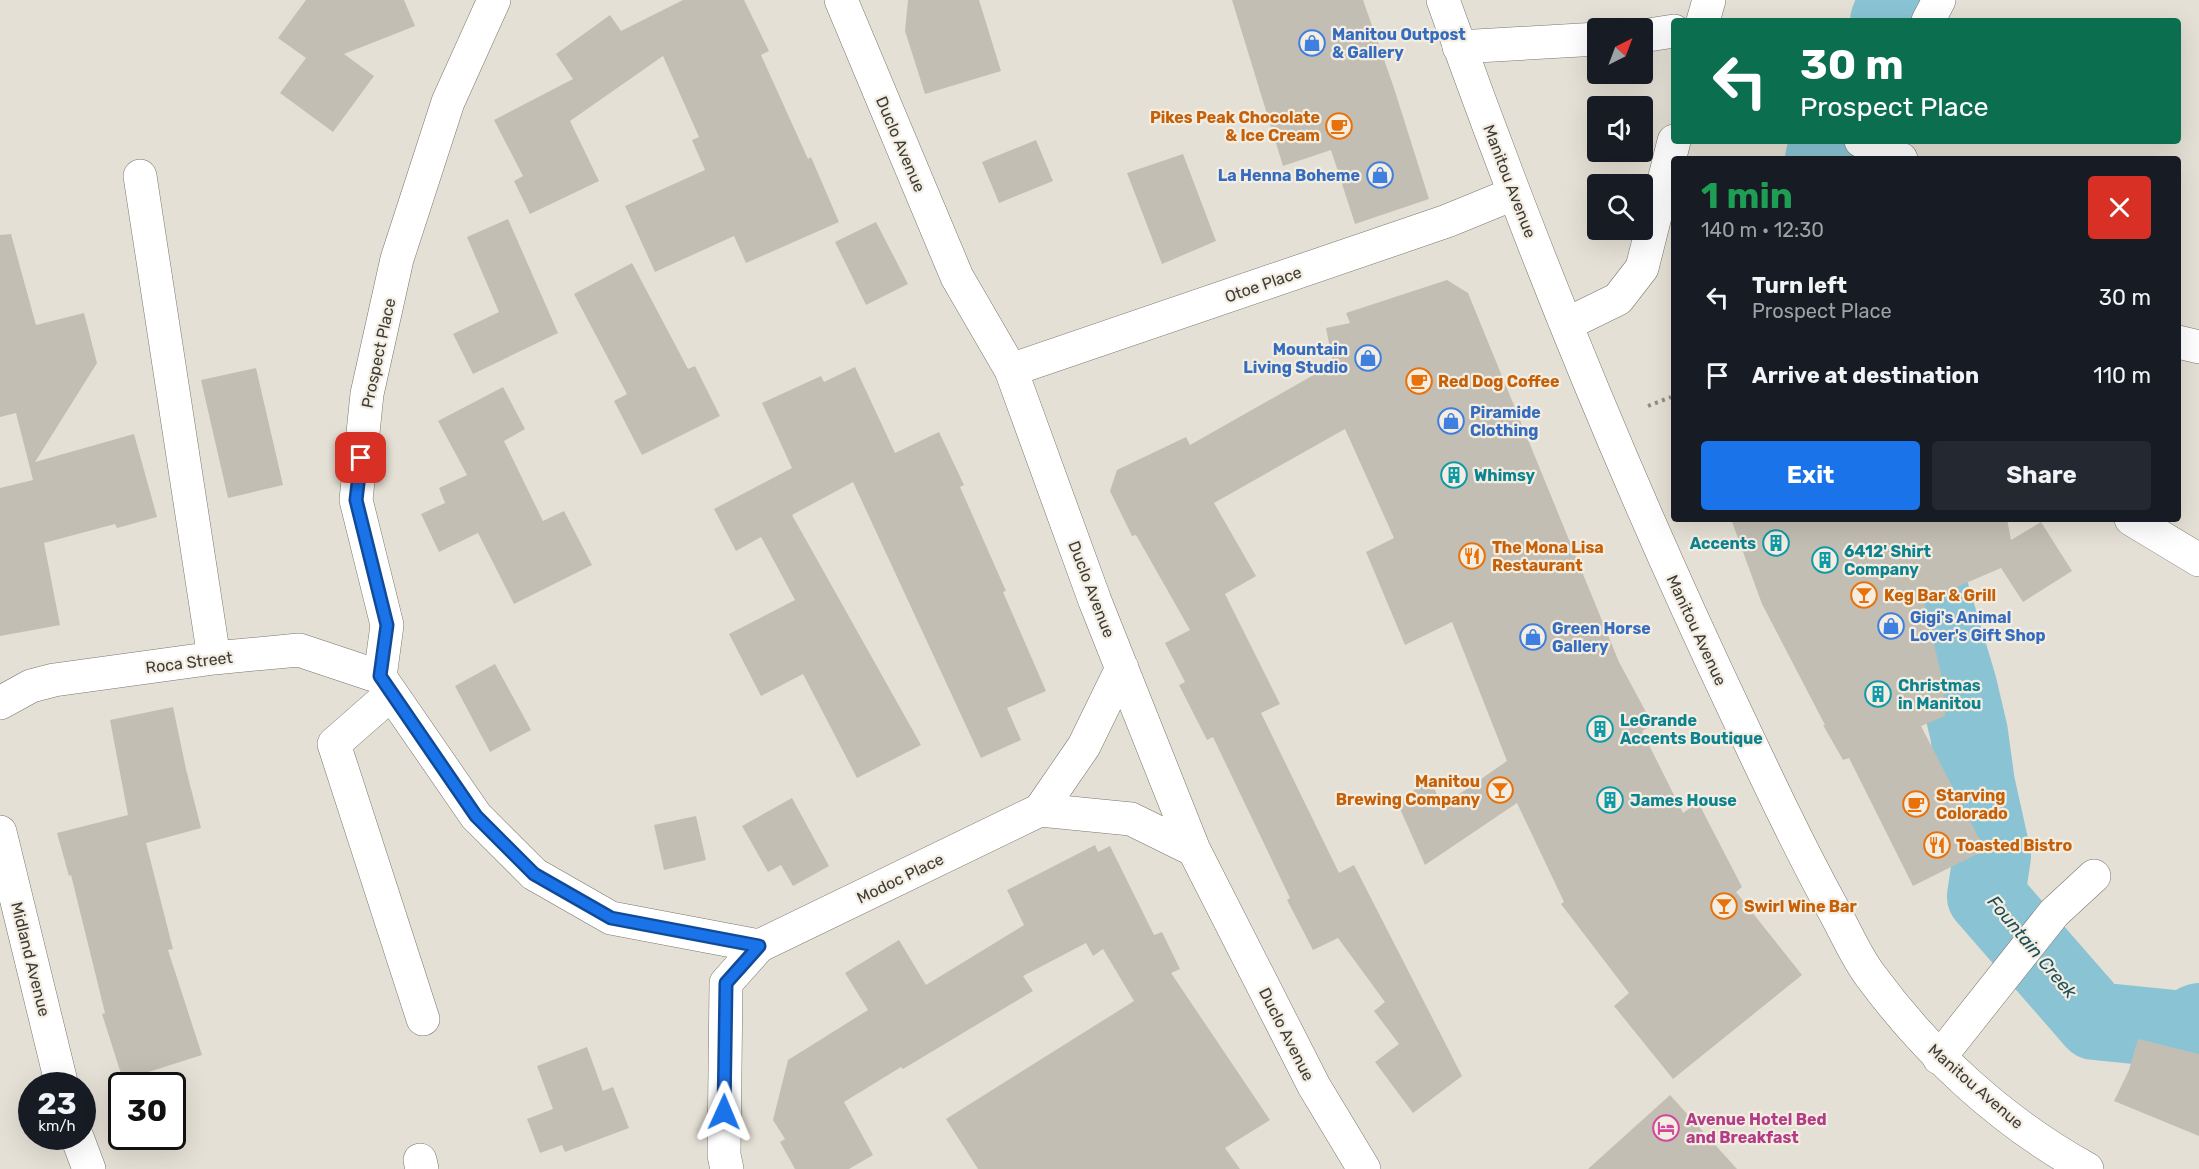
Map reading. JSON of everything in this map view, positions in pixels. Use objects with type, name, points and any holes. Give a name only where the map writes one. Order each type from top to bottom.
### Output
[{"type":"street","name":"Prospect Place","points":[[385,685],[387,625],[356,500],[367,394],[398,259],[437,136],[448,102],[494,0]]},
{"type":"street","name":"Duclo Avenue","points":[[841,0],[957,277],[1011,370],[1095,601],[1194,850],[1314,1086],[1364,1169]]},
{"type":"street","name":"Manitou Avenue","points":[[1443,0],[1513,194],[1611,436],[1695,628],[1802,853],[1868,973],[1939,1058],[2043,1144],[2086,1169]]},
{"type":"street","points":[[1704,18],[1709,0]]},
{"type":"street","points":[[1930,18],[1939,0]]},
{"type":"street","points":[[1653,34],[1671,31]]},
{"type":"street","points":[[1459,47],[1587,40]]},
{"type":"street","points":[[1567,324],[1618,298],[1642,268],[1673,144]]},
{"type":"street","points":[[1869,144],[1893,153]]},
{"type":"street","points":[[140,176],[214,658]]},
{"type":"street","name":"Otoe Place","points":[[1011,370],[1436,225],[1513,194]]},
{"type":"street","points":[[2181,343],[2199,347]]},
{"type":"street","points":[[2136,522],[2199,560]]},
{"type":"street","name":"Roca Street","points":[[0,703],[31,686],[54,680],[214,658],[299,650],[385,685]]},
{"type":"street","name":"Modoc Place","points":[[759,946],[1040,810],[1084,746],[1122,668]]},
{"type":"street","points":[[423,1019],[334,744],[385,685],[476,816],[534,874],[611,918],[759,946]]},
{"type":"street","points":[[1040,810],[1131,819],[1194,850]]},
{"type":"street","name":"Midland Avenue","points":[[0,832],[59,1072]]},
{"type":"street","points":[[1939,1058],[2054,913],[2094,876]]},
{"type":"street","points":[[727,1169],[724,1155],[726,983],[759,946]]},
{"type":"street","points":[[82,1150],[89,1169]]},
{"type":"path","points":[[1648,406],[1671,398]]},
{"type":"building","points":[[306,0],[404,0],[415,26],[344,54],[374,76],[333,132],[280,93],[306,58],[278,38]]},
{"type":"building","points":[[683,0],[744,0],[769,51],[761,55],[808,159],[811,157],[839,222],[746,263],[734,236],[655,272],[625,206],[705,170],[692,140],[699,137],[663,56],[570,121],[599,181],[530,214],[514,181],[523,176],[494,120],[573,79],[556,54],[610,15],[621,31]]},
{"type":"building","points":[[908,0],[979,0],[1001,71],[925,94],[905,31]]},
{"type":"building","points":[[1232,0],[1363,0],[1429,199],[1355,224],[1331,150],[1283,166]]},
{"type":"building","points":[[1036,140],[1053,181],[999,203],[982,162]]},
{"type":"building","points":[[1183,154],[1216,241],[1162,264],[1127,173]]},
{"type":"building","points":[[508,219],[558,333],[473,374],[453,334],[499,312],[467,237]]},
{"type":"building","points":[[876,222],[908,284],[866,305],[835,242]]},
{"type":"building","points":[[11,234],[36,325],[84,313],[97,363],[35,462],[134,434],[157,517],[117,528],[115,524],[44,543],[60,625],[0,636],[0,488],[33,480],[16,413],[0,417],[0,235]]},
{"type":"building","points":[[632,263],[688,369],[695,366],[720,416],[642,455],[614,401],[627,394],[574,294]]},
{"type":"building","points":[[1447,280],[1468,293],[1619,662],[1653,725],[1642,731],[1683,813],[1698,802],[1742,887],[1736,892],[1802,975],[1673,1079],[1614,1006],[1629,993],[1561,904],[1564,902],[1517,803],[1425,865],[1397,802],[1430,779],[1442,806],[1507,761],[1452,622],[1405,645],[1366,552],[1394,538],[1345,429],[1214,503],[1256,576],[1225,594],[1280,704],[1261,713],[1339,873],[1354,865],[1462,1076],[1413,1113],[1375,1062],[1399,1044],[1374,1011],[1385,1002],[1338,938],[1313,950],[1287,900],[1290,898],[1213,737],[1207,740],[1179,685],[1185,682],[1165,643],[1190,630],[1136,535],[1132,536],[1110,491],[1117,470],[1186,437],[1190,445],[1333,364],[1326,328],[1350,323],[1346,313]]},
{"type":"building","points":[[855,367],[895,453],[939,432],[964,485],[960,487],[1006,591],[1003,592],[1046,691],[1007,708],[1021,740],[981,758],[853,482],[792,515],[921,745],[857,778],[803,674],[761,696],[729,634],[795,600],[761,537],[736,551],[714,509],[792,468],[762,403],[821,376],[824,382]]},
{"type":"building","points":[[256,368],[283,485],[228,498],[201,380]]},
{"type":"building","points":[[503,387],[525,429],[504,441],[543,521],[564,511],[592,565],[514,604],[478,533],[439,552],[421,514],[445,503],[439,488],[467,475],[438,421]]},
{"type":"building","points":[[1732,522],[2008,522],[2011,540],[2041,522],[2072,571],[2023,602],[2001,568],[1924,601],[1944,687],[1945,716],[1921,726],[1985,850],[1913,886],[1849,758],[1843,760],[1823,725],[1825,725],[1762,604]]},
{"type":"building","points":[[495,664],[531,730],[490,752],[455,686]]},
{"type":"building","points":[[173,707],[201,828],[146,843],[173,949],[168,950],[202,1055],[148,1072],[120,1072],[102,1014],[105,1013],[71,875],[69,876],[57,833],[128,815],[110,720]]},
{"type":"building","points":[[792,798],[829,866],[793,886],[781,865],[768,872],[742,826]]},
{"type":"building","points":[[696,816],[706,860],[664,870],[654,825]]},
{"type":"building","points":[[1095,845],[1098,852],[1110,846],[1154,935],[1162,932],[1180,969],[1171,973],[1270,1120],[1225,1148],[1240,1169],[978,1169],[946,1119],[1134,1001],[1103,949],[1093,956],[1086,943],[1023,976],[1033,991],[844,1102],[873,1155],[849,1169],[795,1169],[780,1142],[785,1139],[773,1120],[788,1060],[868,1010],[845,973],[899,940],[926,985],[1024,925],[1007,890]]},
{"type":"building","points":[[2138,1039],[2199,1054],[2199,1136],[2114,1101],[2129,1070]]},
{"type":"building","points":[[587,1047],[603,1091],[613,1087],[629,1128],[565,1152],[562,1145],[540,1153],[527,1119],[553,1109],[537,1066]]},
{"type":"building","name":"Avenue Hotel Bed and Breakfast","points":[[1670,1095],[1737,1169],[1588,1169]]},
{"type":"waterway","name":"Fountain Creek","points":[[1890,18],[1897,0]]},
{"type":"waterway","name":"Fountain Creek","points":[[1825,156],[1828,144]]},
{"type":"waterway","name":"Fountain Creek","points":[[1909,522],[1958,686],[1969,733],[1976,784],[1992,856],[1986,896],[2095,1021],[2184,1030],[2199,1022]]},
{"type":"place","name":"Manitou Outpost & Gallery","points":[[1312,43]]},
{"type":"place","name":"Pikes Peak Chocolate & Ice Cream","points":[[1339,126]]},
{"type":"place","name":"La Henna Boheme","points":[[1380,175]]},
{"type":"place","name":"Mountain Living Studio","points":[[1368,358]]},
{"type":"place","name":"Red Dog Coffee","points":[[1419,381]]},
{"type":"place","name":"Piramide Clothing","points":[[1451,421]]},
{"type":"place","name":"Whimsy","points":[[1454,475]]},
{"type":"place","name":"Accents","points":[[1776,543]]},
{"type":"place","name":"The Mona Lisa Restaurant","points":[[1472,556]]},
{"type":"place","name":"6412' Shirt Company","points":[[1825,560]]},
{"type":"place","name":"Keg Bar & Grill","points":[[1864,595]]},
{"type":"place","name":"Gigi's Animal Lover's Gift Shop","points":[[1891,626]]},
{"type":"place","name":"Green Horse Gallery","points":[[1533,637]]},
{"type":"place","name":"Christmas in Manitou","points":[[1878,694]]},
{"type":"place","name":"LeGrande Accents Boutique","points":[[1600,729]]},
{"type":"place","name":"Manitou Brewing Company","points":[[1500,790]]},
{"type":"place","name":"James House","points":[[1610,800]]},
{"type":"place","name":"Starving Colorado","points":[[1916,804]]},
{"type":"place","name":"Toasted Bistro","points":[[1937,845]]},
{"type":"place","name":"Swirl Wine Bar","points":[[1724,906]]},
{"type":"place","name":"Avenue Hotel Bed and Breakfast","points":[[1666,1128]]},
{"type":"route","points":[[361,458],[356,500],[387,625],[380,676],[476,816],[534,874],[611,918],[759,946],[726,983],[724,1112]]}]
